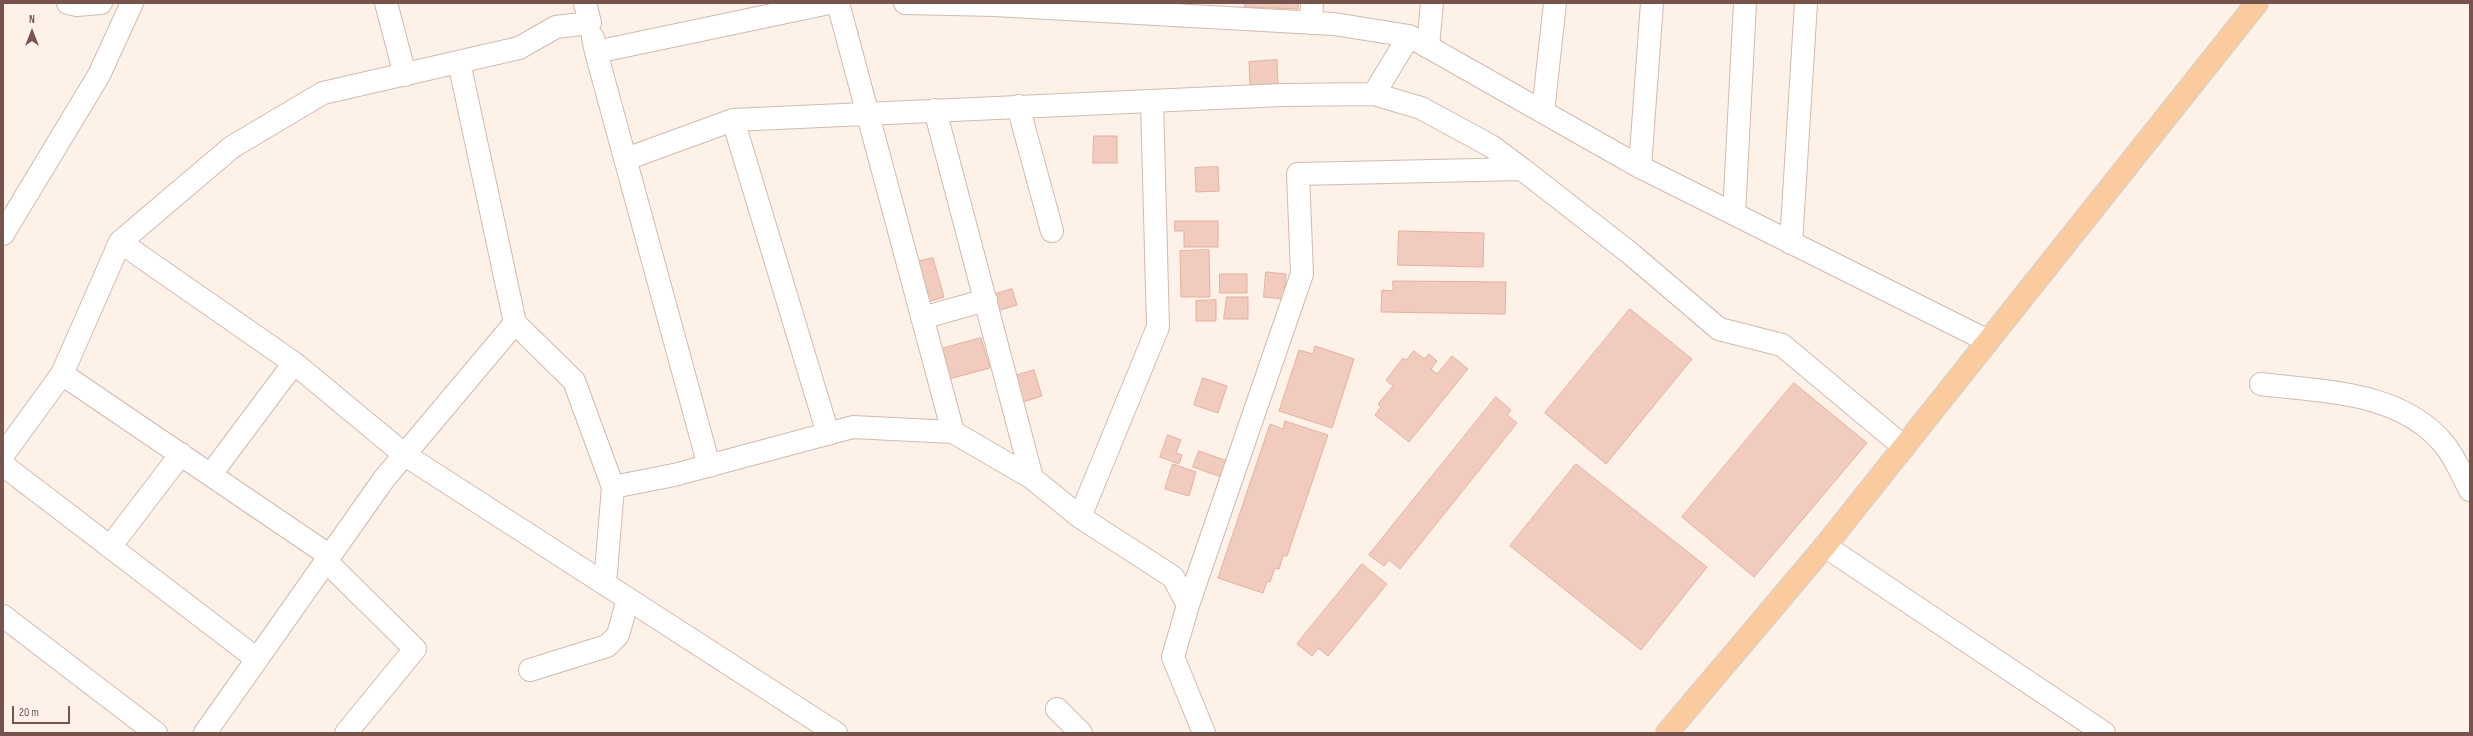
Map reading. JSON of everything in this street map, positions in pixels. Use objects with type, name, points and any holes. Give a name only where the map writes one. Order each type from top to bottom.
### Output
[{"type":"main road","points":[[1667,733],[1826,546],[2256,3]]},
{"type":"street","points":[[68,3],[77,5],[101,3]]},
{"type":"street","points":[[3,234],[99,75],[132,3]]},
{"type":"street","points":[[386,3],[405,75]]},
{"type":"street","points":[[596,52],[829,3]]},
{"type":"street","points":[[838,3],[953,432]]},
{"type":"street","points":[[905,3],[1312,13],[1408,36],[1640,167],[1988,341]]},
{"type":"street","points":[[1428,47],[1432,3]]},
{"type":"street","points":[[1543,112],[1555,3]]},
{"type":"street","points":[[1640,167],[1652,3]]},
{"type":"street","points":[[1734,214],[1745,3]]},
{"type":"street","points":[[1792,243],[1806,3]]},
{"type":"street","points":[[3,455],[62,374],[120,242],[232,147],[323,94],[519,48],[556,27],[588,13],[596,52],[709,466]]},
{"type":"street","points":[[1374,94],[1408,36]]},
{"type":"street","points":[[459,62],[515,323],[574,381],[613,487],[605,584]]},
{"type":"street","points":[[626,159],[733,120],[1018,106],[1374,94],[1421,108],[1490,146],[1631,254],[1719,329],[1782,345],[1904,447]]},
{"type":"street","points":[[1080,517],[1158,327],[1152,101]]},
{"type":"street","points":[[1018,106],[1052,231]]},
{"type":"street","points":[[936,110],[1032,478]]},
{"type":"street","points":[[733,120],[828,434]]},
{"type":"street","points":[[1204,733],[1173,657],[1188,605],[1302,274],[1298,174],[1522,169]]},
{"type":"street","points":[[120,242],[294,363],[405,455],[836,733]]},
{"type":"street","points":[[922,318],[986,300]]},
{"type":"street","points":[[205,733],[384,479],[515,323]]},
{"type":"street","points":[[211,474],[294,363]]},
{"type":"street","points":[[62,374],[211,474],[328,558],[415,649],[346,733]]},
{"type":"street","points":[[2261,384],[2368,398],[2404,412],[2425,426],[2445,445],[2470,490]]},
{"type":"street","points":[[613,487],[709,466],[853,426],[953,432],[1032,478],[1080,517],[1173,577],[1188,605]]},
{"type":"street","points":[[110,547],[181,454]]},
{"type":"street","points":[[3,465],[257,659]]},
{"type":"street","points":[[1826,546],[2104,733]]},
{"type":"street","points":[[530,670],[606,646],[618,635],[628,599]]},
{"type":"street","points":[[3,616],[156,733]]},
{"type":"street","points":[[1057,709],[1081,733]]},
{"type":"building","points":[[1245,3],[1298,3],[1298,9],[1245,7]]},
{"type":"building","points":[[1277,60],[1278,84],[1250,85],[1249,62]]},
{"type":"building","points":[[1094,136],[1117,136],[1117,163],[1093,163]]},
{"type":"building","points":[[1218,167],[1219,191],[1196,192],[1195,168]]},
{"type":"building","points":[[1175,221],[1218,221],[1218,247],[1184,247],[1184,231],[1175,231]]},
{"type":"building","points":[[1399,231],[1484,233],[1483,267],[1398,265]]},
{"type":"building","points":[[1209,250],[1210,297],[1181,297],[1180,251]]},
{"type":"building","points":[[933,258],[944,297],[928,302],[916,262]]},
{"type":"building","points":[[1266,272],[1286,274],[1284,299],[1264,297]]},
{"type":"building","points":[[1220,274],[1247,274],[1247,293],[1220,293]]},
{"type":"building","points":[[1393,281],[1506,282],[1505,314],[1381,312],[1382,290],[1393,291]]},
{"type":"building","points":[[1012,289],[1017,305],[994,312],[989,296]]},
{"type":"building","points":[[1227,297],[1248,297],[1248,319],[1224,319]]},
{"type":"building","points":[[1216,300],[1216,321],[1196,321],[1196,301]]},
{"type":"building","points":[[1630,309],[1692,359],[1606,464],[1545,413]]},
{"type":"building","points":[[981,338],[990,368],[949,379],[941,349]]},
{"type":"building","points":[[1315,346],[1354,359],[1332,428],[1279,411],[1299,350],[1313,354]]},
{"type":"building","points":[[1414,351],[1424,359],[1429,354],[1437,361],[1431,369],[1437,374],[1452,356],[1468,369],[1409,442],[1375,415],[1381,407],[1378,404],[1393,386],[1386,380],[1403,358],[1406,360]]},
{"type":"building","points":[[1034,370],[1042,396],[1023,402],[1015,376]]},
{"type":"building","points":[[1203,378],[1227,386],[1218,413],[1194,405]]},
{"type":"building","points":[[1794,383],[1867,443],[1754,577],[1682,517]]},
{"type":"building","points":[[1496,397],[1511,410],[1507,415],[1517,423],[1400,569],[1389,560],[1384,566],[1369,555]]},
{"type":"building","points":[[1285,421],[1328,435],[1287,556],[1283,556],[1279,569],[1275,568],[1270,582],[1267,581],[1263,593],[1218,578],[1270,424],[1283,429]]},
{"type":"building","points":[[1168,435],[1181,440],[1176,453],[1182,455],[1179,464],[1160,457]]},
{"type":"building","points":[[1199,451],[1233,463],[1227,479],[1193,467]]},
{"type":"building","points":[[1173,464],[1196,472],[1189,496],[1165,489]]},
{"type":"building","points":[[1576,464],[1707,567],[1641,650],[1510,546]]},
{"type":"building","points":[[1362,564],[1387,584],[1328,656],[1318,648],[1312,656],[1297,644]]}]
